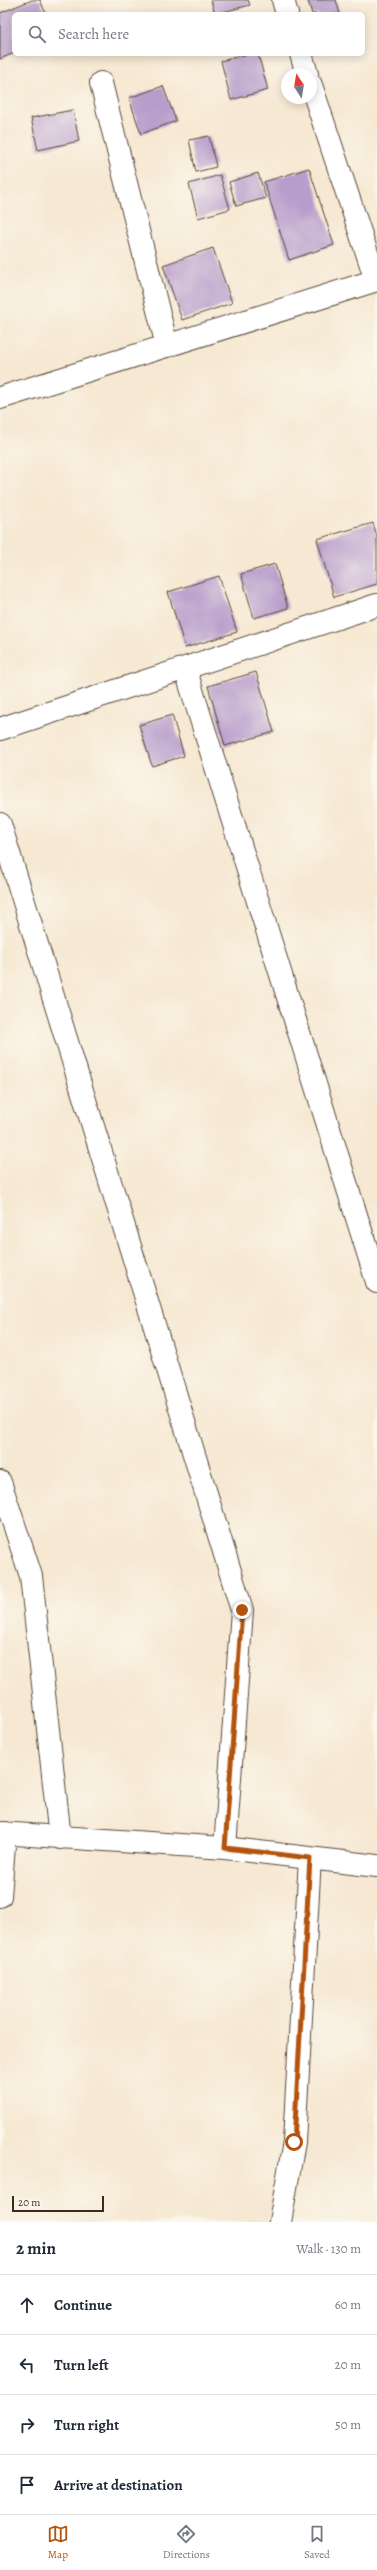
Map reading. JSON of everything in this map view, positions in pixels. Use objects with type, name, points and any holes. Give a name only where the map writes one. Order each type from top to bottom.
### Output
[{"type":"street","points":[[283,0],[286,12]]},
{"type":"street","points":[[302,56],[305,68]]},
{"type":"street","points":[[101,83],[167,346]]},
{"type":"street","points":[[0,398],[376,280],[317,103]]},
{"type":"street","points":[[0,729],[184,668],[376,608]]},
{"type":"street","points":[[184,668],[377,1282]]},
{"type":"street","points":[[0,824],[242,1610],[225,1848]]},
{"type":"street","points":[[0,1482],[31,1576],[60,1838]]},
{"type":"street","points":[[0,1896],[2,1833],[225,1848],[377,1866]]},
{"type":"street","points":[[280,2222],[294,2142],[310,1858]]},
{"type":"building","points":[[32,0],[40,0],[45,12],[12,12],[12,54],[0,59],[0,13]]},
{"type":"building","points":[[211,0],[248,0],[250,5],[223,12],[214,12]]},
{"type":"building","points":[[308,0],[336,0],[339,12],[311,12]]},
{"type":"building","points":[[240,56],[259,56],[268,90],[231,100],[221,61]]},
{"type":"building","points":[[163,86],[176,121],[141,134],[129,98]]},
{"type":"building","points":[[73,110],[79,141],[38,150],[31,118]]},
{"type":"building","points":[[209,136],[216,167],[196,172],[189,140]]},
{"type":"building","points":[[309,168],[334,245],[289,260],[264,182]]},
{"type":"building","points":[[258,173],[266,198],[236,206],[229,182]]},
{"type":"building","points":[[220,175],[230,209],[198,218],[189,184]]},
{"type":"building","points":[[213,248],[232,303],[182,320],[163,265]]},
{"type":"building","points":[[373,523],[377,536],[377,584],[334,597],[317,539]]},
{"type":"building","points":[[275,564],[288,608],[254,618],[241,574]]},
{"type":"building","points":[[219,576],[237,632],[185,648],[168,592]]},
{"type":"building","points":[[256,672],[274,732],[225,746],[208,686]]},
{"type":"building","points":[[172,715],[184,756],[152,766],[139,725]]},
{"type":"route","points":[[242,1610],[225,1848],[310,1858],[294,2142]]}]
